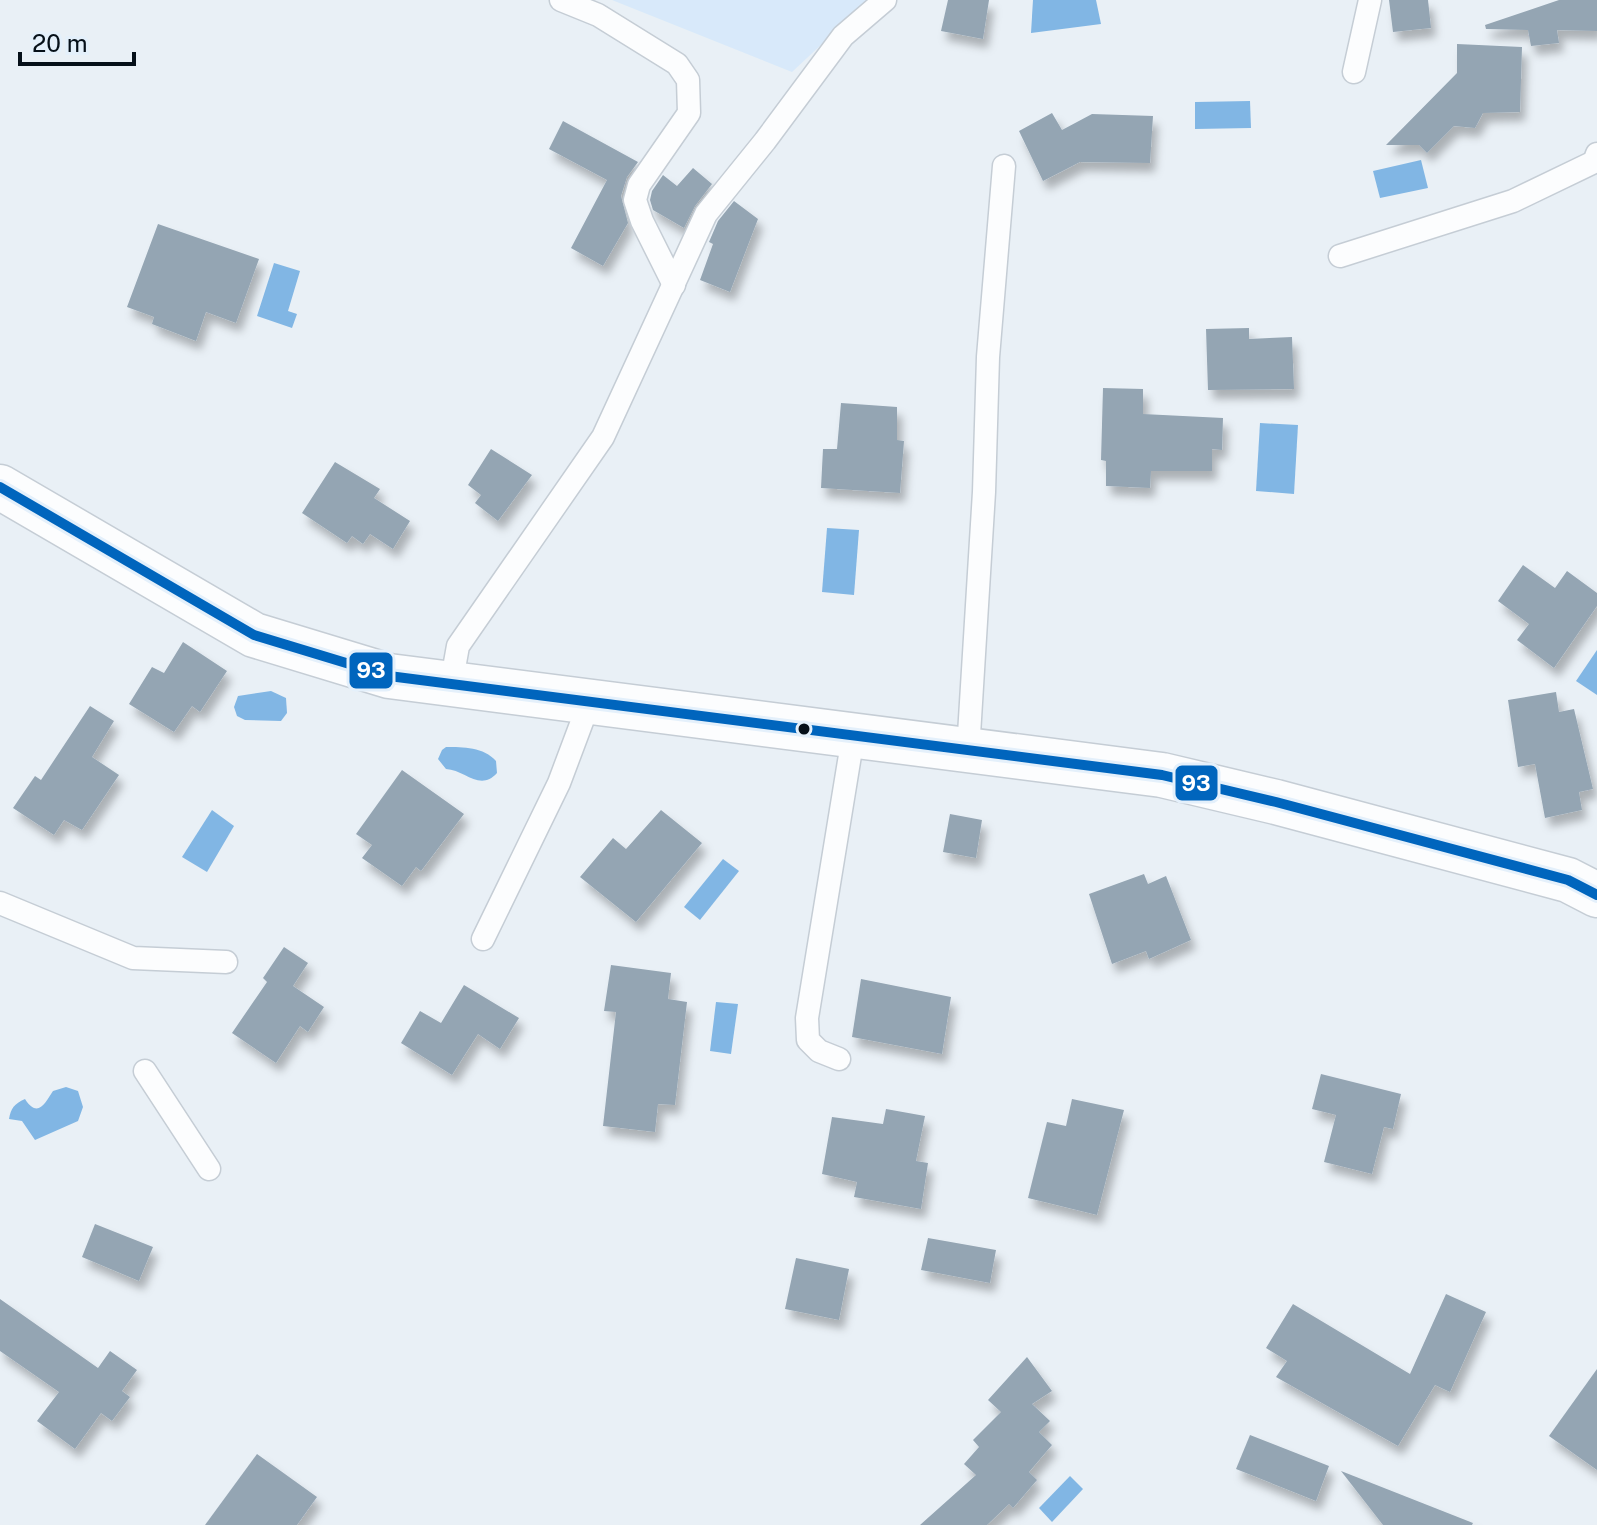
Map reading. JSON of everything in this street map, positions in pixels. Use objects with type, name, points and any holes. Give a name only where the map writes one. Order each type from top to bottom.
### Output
[{"type":"street","points":[[0,487],[254,635],[389,676],[1162,775],[1568,880],[1597,895]]},
{"type":"lane","points":[[561,0],[598,15],[677,64],[688,80],[689,113],[639,185],[635,200],[674,285]]},
{"type":"lane","points":[[451,685],[458,646],[603,437],[706,214],[843,36],[885,0]]},
{"type":"lane","points":[[1354,72],[1370,0]]},
{"type":"lane","points":[[1340,256],[1513,201],[1594,162],[1597,154]]},
{"type":"lane","points":[[968,751],[984,492],[988,357],[1004,166]]},
{"type":"lane","points":[[483,939],[559,783],[589,703]]},
{"type":"lane","points":[[839,1059],[819,1051],[808,1040],[807,1018],[853,737]]},
{"type":"lane","points":[[0,903],[133,958],[226,962]]},
{"type":"lane","points":[[145,1071],[209,1169]]},
{"type":"shaded area","points":[[612,0],[869,0],[792,72]]},
{"type":"water","points":[[1033,0],[1096,0],[1101,24],[1031,33]]},
{"type":"water","points":[[1250,101],[1251,128],[1195,129],[1195,102]]},
{"type":"water","points":[[1421,160],[1428,188],[1380,198],[1373,171]]},
{"type":"water","points":[[274,263],[300,271],[288,311],[297,314],[292,328],[257,316]]},
{"type":"water","points":[[1260,423],[1298,425],[1294,494],[1256,491]]},
{"type":"water","points":[[827,528],[859,530],[854,595],[822,592]]},
{"type":"water","points":[[1597,650],[1597,695],[1576,681]]},
{"type":"water","points":[[271,691],[286,698],[287,713],[281,721],[245,720],[237,716],[234,707],[238,696]]},
{"type":"water","points":[[446,747],[486,753],[496,761],[497,773],[485,781],[446,769],[438,759]]},
{"type":"water","points":[[212,810],[234,826],[207,872],[182,857]]},
{"type":"water","points":[[723,859],[739,871],[700,920],[684,907]]},
{"type":"water","points":[[716,1002],[738,1004],[731,1054],[710,1051]]},
{"type":"water","points":[[66,1087],[78,1091],[83,1107],[78,1121],[35,1140],[22,1121],[9,1119],[14,1107],[21,1101],[25,1099],[34,1108],[41,1107],[53,1091]]},
{"type":"water","points":[[1070,1476],[1083,1489],[1052,1522],[1039,1508]]},
{"type":"building","points":[[948,0],[989,0],[983,39],[941,31]]},
{"type":"building","points":[[1389,0],[1428,0],[1431,28],[1393,32]]},
{"type":"building","points":[[1559,0],[1597,0],[1597,31],[1557,30],[1559,43],[1531,46],[1528,30],[1486,29],[1485,25]]},
{"type":"building","points":[[1457,44],[1522,47],[1520,112],[1483,113],[1475,128],[1454,126],[1427,153],[1419,145],[1386,145],[1457,73]]},
{"type":"building","points":[[1052,113],[1062,130],[1092,114],[1153,116],[1150,163],[1080,162],[1043,181],[1019,131]]},
{"type":"building","points":[[563,121],[638,162],[627,177],[621,196],[628,223],[603,266],[571,248],[607,180],[549,149]]},
{"type":"building","points":[[693,168],[712,184],[695,206],[684,228],[653,210],[650,200],[663,175],[677,186]]},
{"type":"building","points":[[734,201],[758,219],[730,292],[700,280],[713,244],[709,242],[718,221]]},
{"type":"building","points":[[158,224],[259,259],[236,323],[206,312],[196,341],[152,324],[154,317],[127,307]]},
{"type":"building","points":[[1249,328],[1249,339],[1292,337],[1294,389],[1208,390],[1206,329]]},
{"type":"building","points":[[1103,388],[1143,389],[1143,414],[1223,418],[1222,450],[1212,449],[1212,471],[1151,471],[1150,488],[1106,486],[1106,461],[1101,460]]},
{"type":"building","points":[[841,403],[897,407],[897,440],[904,441],[900,493],[821,488],[823,449],[837,449]]},
{"type":"building","points":[[491,449],[532,475],[498,521],[475,503],[481,495],[468,485]]},
{"type":"building","points":[[335,462],[380,489],[374,498],[410,521],[393,549],[370,534],[363,544],[352,536],[347,543],[302,513]]},
{"type":"building","points":[[1523,565],[1555,588],[1567,571],[1597,593],[1597,606],[1554,668],[1517,640],[1529,624],[1498,601]]},
{"type":"building","points":[[183,642],[227,671],[200,712],[192,706],[174,732],[129,704],[152,667],[164,673]]},
{"type":"building","points":[[1556,692],[1559,712],[1574,709],[1593,789],[1579,792],[1582,810],[1545,818],[1535,764],[1518,767],[1508,700]]},
{"type":"building","points":[[90,706],[114,721],[92,757],[119,775],[82,830],[64,820],[54,835],[13,808],[35,776],[41,780]]},
{"type":"building","points":[[402,770],[464,814],[421,871],[416,867],[402,886],[362,858],[372,845],[356,834]]},
{"type":"building","points":[[661,810],[702,843],[636,922],[580,877],[613,838],[626,849]]},
{"type":"building","points":[[950,814],[982,820],[976,858],[943,852]]},
{"type":"building","points":[[1144,874],[1148,884],[1166,876],[1191,940],[1149,959],[1146,951],[1112,964],[1089,894]]},
{"type":"building","points":[[284,947],[308,963],[293,986],[324,1007],[308,1032],[300,1026],[276,1063],[232,1033],[267,982],[263,978]]},
{"type":"building","points":[[611,965],[671,973],[668,999],[687,1002],[675,1105],[658,1104],[655,1132],[603,1126],[616,1012],[604,1011]]},
{"type":"building","points":[[861,979],[951,997],[942,1054],[852,1037]]},
{"type":"building","points":[[464,985],[519,1018],[500,1049],[478,1034],[452,1075],[401,1043],[420,1011],[441,1023]]},
{"type":"building","points":[[1321,1074],[1401,1094],[1393,1129],[1384,1127],[1372,1174],[1324,1162],[1336,1115],[1312,1109]]},
{"type":"building","points":[[1072,1099],[1124,1110],[1097,1215],[1028,1198],[1047,1122],[1066,1126]]},
{"type":"building","points":[[886,1109],[925,1116],[916,1161],[928,1163],[921,1209],[854,1197],[857,1182],[822,1174],[832,1117],[883,1124]]},
{"type":"building","points":[[95,1224],[153,1247],[139,1281],[82,1257]]},
{"type":"building","points":[[928,1238],[996,1250],[990,1283],[921,1270]]},
{"type":"building","points":[[796,1258],[849,1269],[839,1320],[785,1309]]},
{"type":"building","points":[[1446,1294],[1486,1312],[1450,1392],[1435,1385],[1398,1446],[1276,1377],[1287,1361],[1266,1348],[1293,1304],[1410,1374]]},
{"type":"building","points":[[0,1299],[98,1368],[110,1351],[137,1370],[122,1391],[130,1397],[112,1421],[101,1413],[75,1449],[37,1421],[59,1392],[0,1351]]},
{"type":"building","points":[[1027,1357],[1052,1391],[1032,1404],[1050,1421],[1039,1432],[1052,1445],[1029,1472],[1037,1480],[1013,1508],[1009,1504],[987,1525],[920,1525],[976,1475],[964,1464],[979,1447],[973,1440],[1001,1412],[988,1400]]},
{"type":"building","points":[[1597,1369],[1597,1470],[1549,1436]]},
{"type":"building","points":[[1250,1435],[1329,1466],[1316,1501],[1236,1469]]},
{"type":"building","points":[[257,1454],[317,1497],[297,1525],[205,1525]]},
{"type":"building","points":[[1341,1471],[1473,1523],[1383,1525]]},
{"type":"transit line","name":"93","points":[[0,487],[254,635],[389,676],[1162,775],[1276,802],[1568,880],[1597,895]]}]
